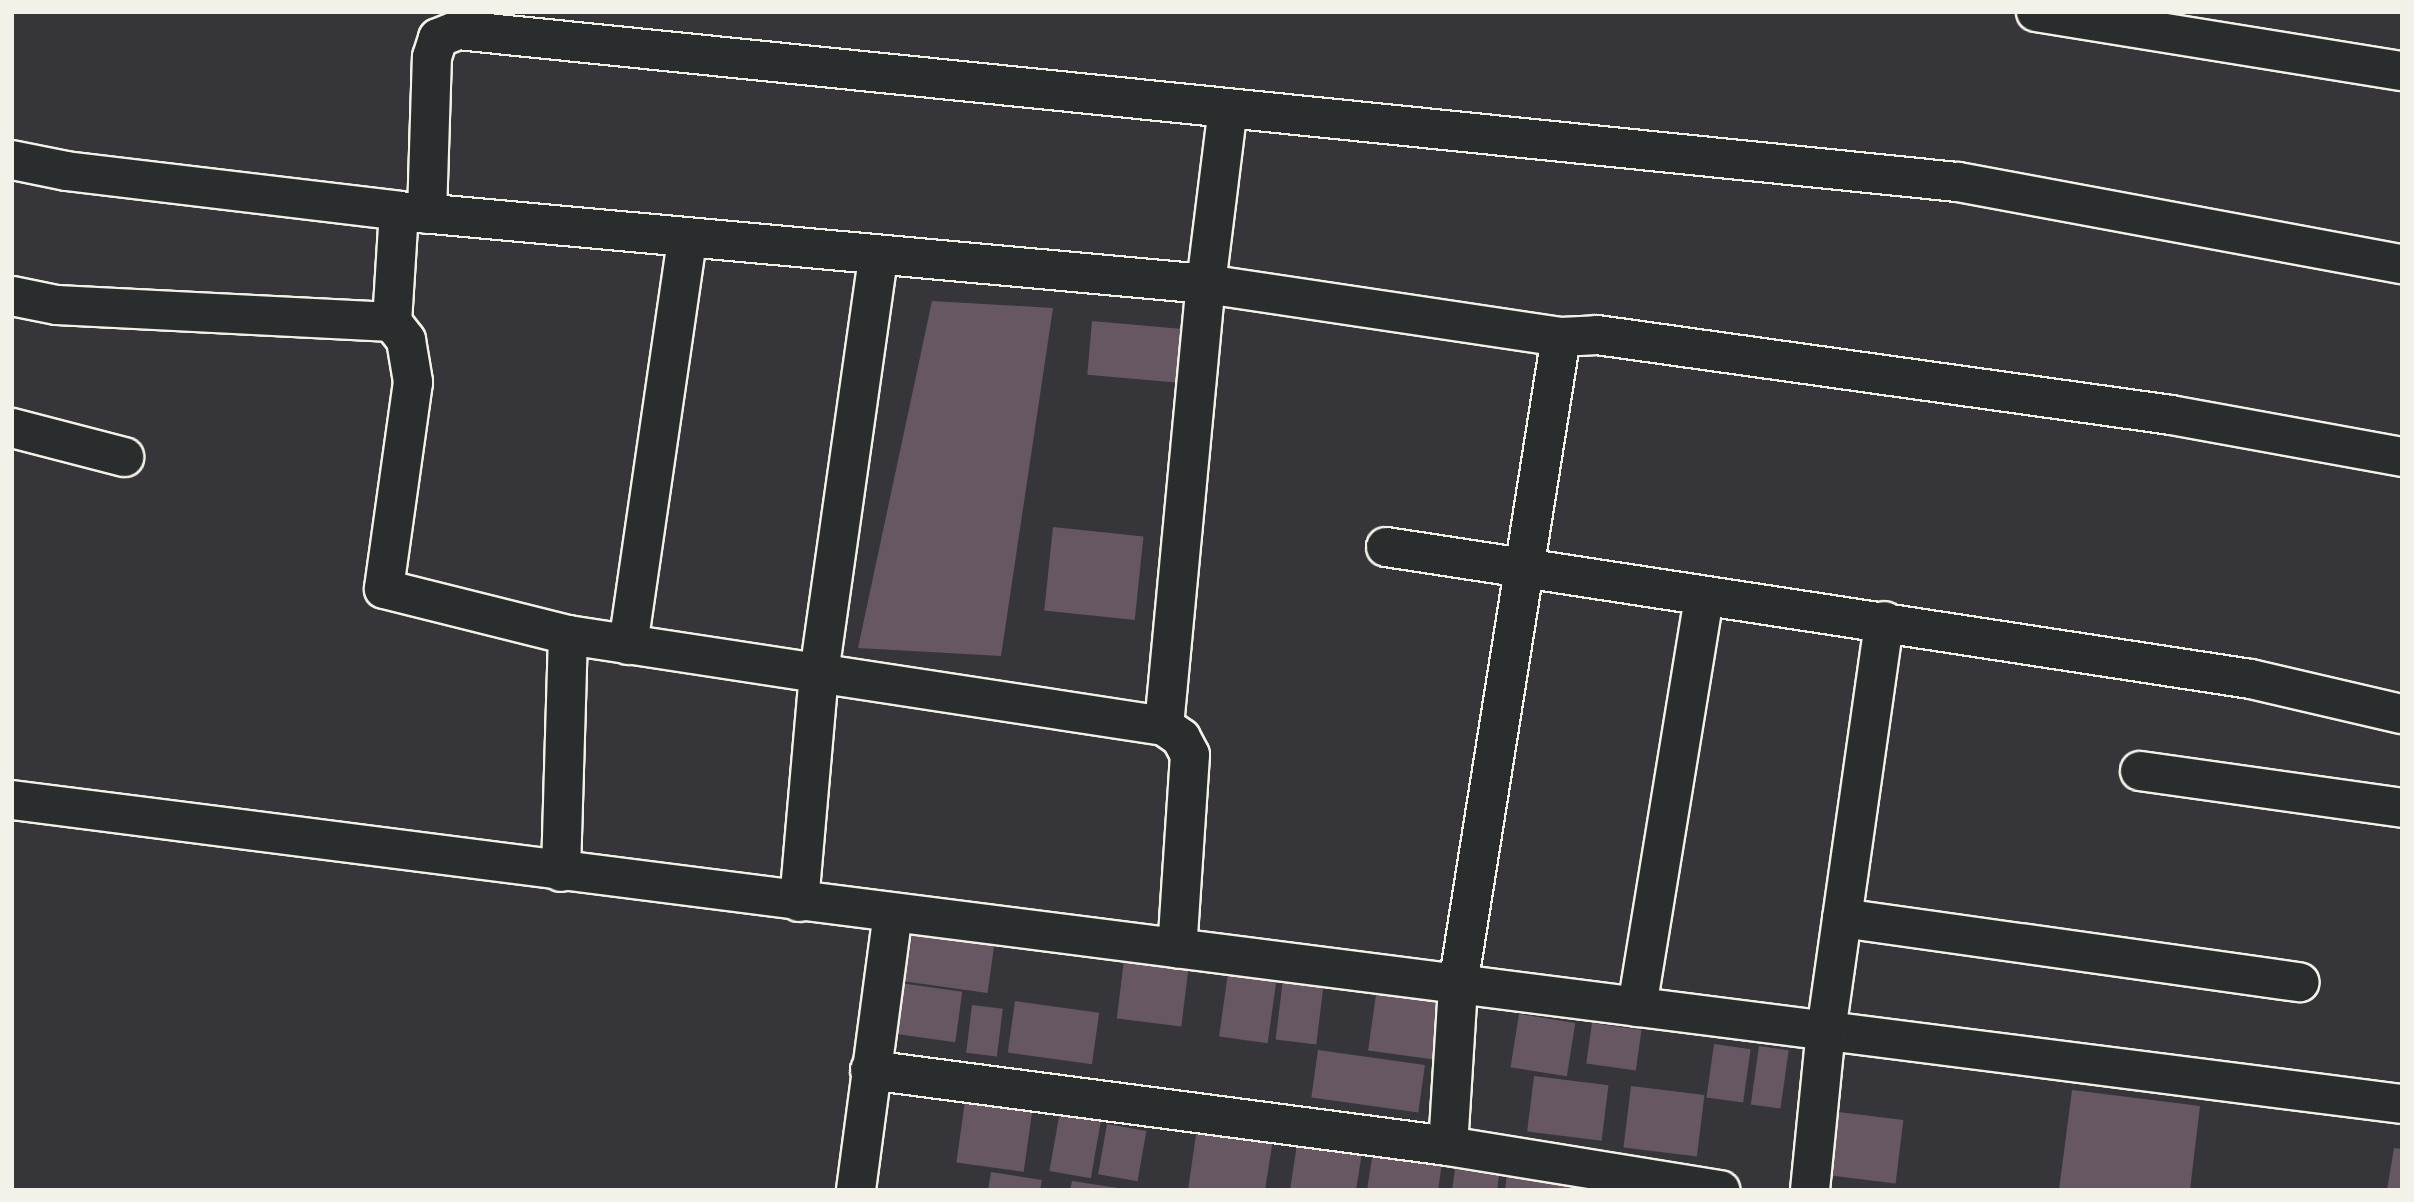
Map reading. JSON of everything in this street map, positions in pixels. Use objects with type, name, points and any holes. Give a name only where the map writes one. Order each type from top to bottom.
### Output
[{"type":"street","points":[[2036,12],[2402,71]]},
{"type":"street","points":[[1177,949],[1190,755],[1181,738],[1164,726],[568,635],[384,589],[413,382],[405,340],[392,322],[413,212],[432,57],[438,38],[458,30],[525,24],[1228,108],[1958,182],[2402,264]]},
{"type":"street","points":[[1164,726],[1206,284],[1228,108]]},
{"type":"street","points":[[12,160],[66,171],[413,212],[878,257],[1206,284],[1561,337],[1597,335],[2171,415],[2402,457]]},
{"type":"street","points":[[628,645],[687,239]]},
{"type":"street","points":[[799,902],[819,673],[878,257]]},
{"type":"street","points":[[12,296],[57,305],[392,322]]},
{"type":"street","points":[[1448,1146],[1458,985],[1561,337]]},
{"type":"street","points":[[12,428],[124,457]]},
{"type":"street","points":[[1386,547],[1526,567],[1704,599],[1884,621],[2251,679],[2402,714]]},
{"type":"street","points":[[1637,1007],[1704,599]]},
{"type":"street","points":[[1810,1190],[1826,1031],[1884,621]]},
{"type":"street","points":[[561,872],[568,635]]},
{"type":"street","points":[[2140,771],[2402,808]]},
{"type":"street","points":[[12,800],[561,872],[2402,1104]]},
{"type":"street","points":[[856,1190],[893,914]]},
{"type":"street","points":[[1842,918],[2301,982]]},
{"type":"street","points":[[870,1070],[1448,1146],[1720,1190]]},
{"type":"building","points":[[932,301],[1053,308],[1001,656],[858,648]]},
{"type":"building","points":[[1092,321],[1186,329],[1181,383],[1087,375]]},
{"type":"building","points":[[1053,527],[1144,537],[1135,620],[1044,611]]},
{"type":"building","points":[[912,934],[994,946],[988,993],[905,982]]},
{"type":"building","points":[[1124,960],[1189,968],[1181,1026],[1117,1019]]},
{"type":"building","points":[[1228,973],[1277,980],[1268,1043],[1219,1036]]},
{"type":"building","points":[[1283,979],[1324,984],[1316,1045],[1276,1040]]},
{"type":"building","points":[[893,982],[962,992],[955,1042],[886,1033]]},
{"type":"building","points":[[1377,987],[1446,997],[1437,1060],[1368,1050]]},
{"type":"building","points":[[1015,1001],[1099,1013],[1092,1064],[1008,1052]]},
{"type":"building","points":[[972,1005],[1003,1009],[997,1056],[966,1053]]},
{"type":"building","points":[[1519,1014],[1575,1023],[1567,1076],[1511,1067]]},
{"type":"building","points":[[1592,1023],[1642,1030],[1636,1071],[1586,1064]]},
{"type":"building","points":[[1714,1044],[1751,1049],[1743,1103],[1706,1097]]},
{"type":"building","points":[[1759,1046],[1789,1050],[1780,1109],[1751,1104]]},
{"type":"building","points":[[1318,1050],[1425,1065],[1418,1113],[1311,1098]]},
{"type":"building","points":[[1534,1076],[1608,1085],[1602,1141],[1527,1132]]},
{"type":"building","points":[[1631,1086],[1704,1095],[1697,1157],[1623,1148]]},
{"type":"building","points":[[2072,1090],[2200,1106],[2190,1190],[2059,1190]]},
{"type":"building","points":[[965,1101],[1032,1110],[1024,1172],[956,1162]]},
{"type":"building","points":[[1822,1110],[1903,1120],[1896,1184],[1814,1174]]},
{"type":"building","points":[[1060,1111],[1101,1118],[1091,1178],[1049,1171]]},
{"type":"building","points":[[1107,1124],[1146,1131],[1138,1181],[1098,1174]]},
{"type":"building","points":[[1197,1128],[1273,1139],[1265,1190],[1188,1190]]},
{"type":"building","points":[[1297,1144],[1362,1153],[1356,1190],[1290,1190]]},
{"type":"building","points":[[2394,1148],[2402,1149],[2402,1190],[2387,1190]]},
{"type":"building","points":[[1373,1152],[1442,1163],[1438,1190],[1367,1190]]},
{"type":"building","points":[[1455,1169],[1499,1176],[1497,1190],[1452,1190]]},
{"type":"building","points":[[991,1172],[1042,1180],[1040,1190],[988,1190]]},
{"type":"building","points":[[1507,1174],[1600,1190],[1505,1190]]},
{"type":"building","points":[[1072,1181],[1118,1188],[1118,1190],[1070,1190]]}]
